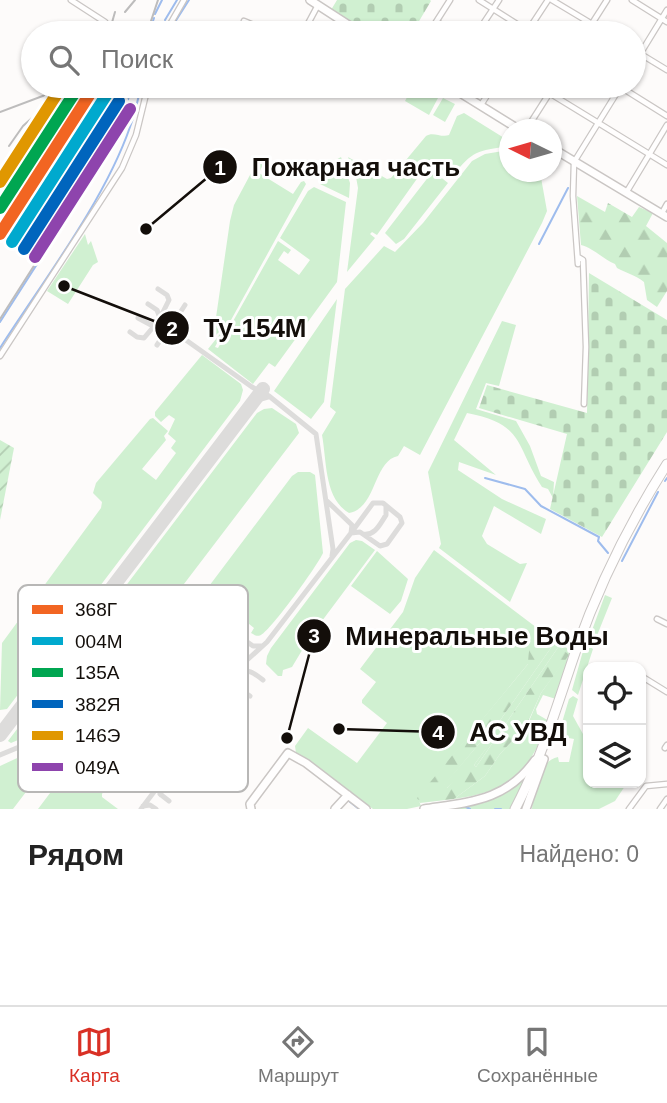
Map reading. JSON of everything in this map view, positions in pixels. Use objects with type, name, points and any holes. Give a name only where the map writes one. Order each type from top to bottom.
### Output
[{"type":"highway","points":[[564,690],[587,627],[631,525],[667,464]]},
{"type":"highway","points":[[517,809],[544,759],[587,627],[633,530],[667,469]]},
{"type":"highway","points":[[517,809],[550,732],[577,654],[573,676]]},
{"type":"main road","points":[[315,2],[343,21]]},
{"type":"main road","points":[[469,98],[503,119]]},
{"type":"main road","points":[[562,155],[664,216]]},
{"type":"main road","points":[[424,809],[484,799],[510,787],[534,761],[550,732]]},
{"type":"main road","points":[[251,809],[250,804],[288,753],[306,763],[366,808]]},
{"type":"main road","points":[[528,809],[544,759]]},
{"type":"main road","points":[[335,809],[348,795]]},
{"type":"street","points":[[71,0],[79,2],[104,21]]},
{"type":"street","points":[[172,21],[184,0]]},
{"type":"street","points":[[438,21],[450,0]]},
{"type":"street","points":[[479,0],[511,21]]},
{"type":"street","points":[[485,21],[499,0]]},
{"type":"street","points":[[536,21],[550,0],[587,21]]},
{"type":"street","points":[[594,21],[607,0]]},
{"type":"street","points":[[632,0],[664,20]]},
{"type":"street","points":[[308,21],[315,2]]},
{"type":"street","points":[[646,46],[664,20],[667,10]]},
{"type":"street","points":[[646,58],[667,70]]},
{"type":"street","points":[[0,356],[122,168],[136,135],[145,98]]},
{"type":"street","points":[[481,105],[485,98]]},
{"type":"street","points":[[533,119],[546,98]]},
{"type":"street","points":[[557,98],[667,165]]},
{"type":"street","points":[[578,264],[573,196],[574,162],[612,98]]},
{"type":"street","points":[[639,98],[667,116]]},
{"type":"street","points":[[626,193],[667,125]]},
{"type":"street","points":[[664,216],[667,204]]},
{"type":"street","points":[[578,257],[583,260],[586,347],[584,404]]},
{"type":"street","points":[[657,619],[667,624]]},
{"type":"street","points":[[646,679],[667,692]]},
{"type":"street","points":[[629,809],[646,786],[667,784]]},
{"type":"street","points":[[660,809],[667,799]]},
{"type":"green space","points":[[337,0],[431,1],[419,21],[348,21],[331,10]]},
{"type":"green space","points":[[407,98],[438,98],[429,115],[405,101]]},
{"type":"green space","points":[[443,98],[455,104],[445,122],[433,115]]},
{"type":"green space","points":[[464,113],[499,135],[499,148],[476,153],[465,161],[452,177],[431,159],[377,235],[372,232],[370,234],[375,238],[347,272],[358,188],[348,157],[387,179],[391,178],[426,136],[449,135],[457,116]]},
{"type":"green space","points":[[499,152],[499,182],[542,182],[547,211],[420,455],[404,446],[398,456],[384,466],[365,503],[349,513],[335,498],[331,489],[322,435],[336,412],[330,407],[345,289],[384,246],[395,252],[423,223],[472,161],[485,154]]},
{"type":"green space","points":[[341,157],[350,183],[349,198],[320,184],[334,161]]},
{"type":"green space","points":[[259,158],[265,160],[259,173],[293,194],[301,182],[306,184],[231,320],[213,338],[234,205]]},
{"type":"green space","points":[[433,171],[448,183],[404,239],[396,244],[385,233]]},
{"type":"green space","points":[[314,187],[346,202],[337,282],[275,367],[269,363],[253,384],[208,349],[224,329],[215,347],[218,348],[278,241],[291,250],[288,254],[284,251],[278,260],[299,275],[310,260],[280,238],[308,191]]},
{"type":"green space","points":[[577,196],[605,212],[608,203],[632,217],[639,207],[653,213],[646,226],[667,243],[667,291],[657,307],[647,300],[644,282],[581,245]]},
{"type":"green space","points":[[85,234],[88,245],[91,241],[98,262],[93,265],[68,304],[47,291]]},
{"type":"green space","points":[[589,273],[667,320],[667,432],[602,537],[550,509],[567,434],[479,408],[487,385],[587,413]]},
{"type":"green space","points":[[337,299],[324,402],[311,419],[274,391]]},
{"type":"green space","points":[[502,321],[516,325],[499,386],[486,383],[476,409],[516,421],[530,446],[541,476],[554,482],[553,498],[548,489],[542,487],[516,438],[499,423],[467,413],[454,440],[496,475],[459,462],[458,470],[502,499],[546,519],[541,534],[494,506],[482,536],[487,544],[520,564],[527,563],[510,602],[439,548],[441,544],[428,472]]},
{"type":"green space","points":[[202,355],[241,384],[243,390],[240,401],[101,585],[45,585],[101,508],[102,502],[93,493],[96,483],[150,419],[153,418],[168,431],[164,436],[166,440],[142,469],[156,480],[176,453],[171,448],[176,441],[168,434],[175,419],[169,415],[161,422],[155,412]]},
{"type":"green space","points":[[272,408],[296,424],[299,433],[183,585],[126,585],[257,413]]},
{"type":"green space","points":[[0,440],[14,448],[0,520]]},
{"type":"green space","points":[[298,472],[315,475],[323,553],[284,610],[266,631],[256,636],[251,633],[254,628],[248,623],[248,585],[210,585],[292,476]]},
{"type":"green space","points":[[356,540],[375,550],[310,637],[292,667],[283,670],[282,676],[278,676],[266,664],[271,648],[350,543]]},
{"type":"green space","points":[[434,550],[571,653],[556,699],[543,695],[536,709],[537,714],[549,721],[533,754],[515,777],[490,791],[454,799],[485,776],[513,740],[520,742],[541,693],[568,655],[559,646],[476,767],[474,765],[487,747],[447,788],[441,788],[492,732],[555,642],[528,664],[418,798],[421,806],[407,809],[373,809],[296,753],[295,746],[308,728],[357,763],[387,723],[362,703],[376,682],[360,669],[403,612],[415,578]]},
{"type":"green space","points":[[377,551],[408,579],[401,601],[390,614],[351,586]]},
{"type":"green space","points":[[605,595],[612,598],[594,643],[588,641]]},
{"type":"green space","points":[[18,621],[18,694],[7,709],[0,710],[2,643]]},
{"type":"green space","points":[[544,633],[555,642],[492,732],[442,788],[447,788],[479,751],[488,746],[474,765],[476,767],[559,646],[569,655],[541,693],[519,742],[513,740],[485,776],[454,799],[420,803],[417,798],[528,664],[531,645]]},
{"type":"green space","points":[[587,645],[593,649],[589,662],[583,662],[583,680],[578,695],[572,690]]},
{"type":"green space","points":[[573,696],[578,699],[573,716],[583,734],[583,788],[624,788],[615,801],[599,809],[532,809],[534,794],[546,764],[558,757],[559,762],[569,762],[574,739],[558,736],[569,699]]},
{"type":"green space","points":[[18,728],[18,740],[11,743],[8,741]]},
{"type":"green space","points":[[18,758],[18,792],[26,792],[13,809],[0,809],[0,766]]},
{"type":"green space","points":[[534,764],[511,809],[430,809],[483,800]]},
{"type":"green space","points":[[51,792],[103,792],[102,797],[118,809],[38,809]]},
{"type":"waterway","points":[[155,14],[162,0]]},
{"type":"waterway","points":[[165,20],[177,0]]},
{"type":"waterway","points":[[176,21],[189,0]]},
{"type":"waterway","points":[[0,322],[103,161],[122,120],[128,98]]},
{"type":"waterway","points":[[0,348],[71,241],[105,184],[130,127],[138,98]]},
{"type":"waterway","points":[[539,244],[568,188]]},
{"type":"waterway","points":[[485,478],[525,489],[541,506],[599,537],[598,541],[608,553]]},
{"type":"waterway","points":[[622,561],[658,492]]},
{"type":"waterway","points":[[349,801],[359,809]]},
{"type":"waterway","points":[[464,806],[470,809]]},
{"type":"waterway","points":[[495,809],[501,809]]},
{"type":"taxiway","points":[[158,289],[167,295],[169,300],[160,318]]},
{"type":"taxiway","points":[[148,304],[157,310],[162,323],[252,387],[269,396],[316,434],[332,556]]},
{"type":"taxiway","points":[[174,330],[174,322],[185,305]]},
{"type":"taxiway","points":[[138,318],[151,325],[156,324]]},
{"type":"taxiway","points":[[157,345],[165,333],[165,324]]},
{"type":"taxiway","points":[[130,332],[144,338],[155,325]]},
{"type":"taxiway","points":[[254,401],[268,397]]},
{"type":"taxiway","points":[[327,501],[352,525],[351,533]]},
{"type":"taxiway","points":[[373,503],[383,503],[400,517],[402,523],[387,544],[380,546],[360,532],[351,533],[373,503]]},
{"type":"taxiway","points":[[363,534],[377,529],[386,515],[386,506]]},
{"type":"taxiway","points":[[248,659],[267,642],[351,533]]},
{"type":"taxiway","points":[[248,642],[253,646],[262,646]]},
{"type":"taxiway","points":[[248,671],[263,680]]},
{"type":"taxiway","points":[[0,755],[18,748]]},
{"type":"taxiway","points":[[141,809],[154,792]]},
{"type":"taxiway","points":[[160,794],[169,801]]},
{"type":"taxiway","points":[[143,806],[150,805],[156,809]]},
{"type":"runway","points":[[114,585],[263,389]]},
{"type":"runway","points":[[0,735],[18,711]]},
{"type":"railway","points":[[125,12],[135,0]]},
{"type":"railway","points":[[151,21],[158,0]]},
{"type":"railway","points":[[112,21],[115,12]]},
{"type":"railway","points":[[0,112],[37,98]]},
{"type":"railway","points":[[9,146],[23,126],[54,98]]},
{"type":"railway","points":[[0,319],[97,167],[117,126],[127,98]]},
{"type":"railway","points":[[0,174],[19,139]]},
{"type":"transit line","name":"146Э","points":[[0,182],[54,98]]},
{"type":"transit line","name":"135А","points":[[0,208],[71,98]]},
{"type":"transit line","name":"368Г","points":[[0,234],[87,98]]},
{"type":"transit line","name":"004М","points":[[12,242],[104,98]]},
{"type":"transit line","name":"382Я","points":[[24,249],[119,101]]},
{"type":"transit line","name":"049А","points":[[35,257],[130,109]]},
{"type":"place","name":"Пожарная часть","points":[[146,229]]},
{"type":"place","name":"Ту-154М","points":[[64,286]]},
{"type":"place","name":"АС УВД","points":[[339,729]]},
{"type":"place","name":"Минеральные Воды","points":[[287,738]]}]
